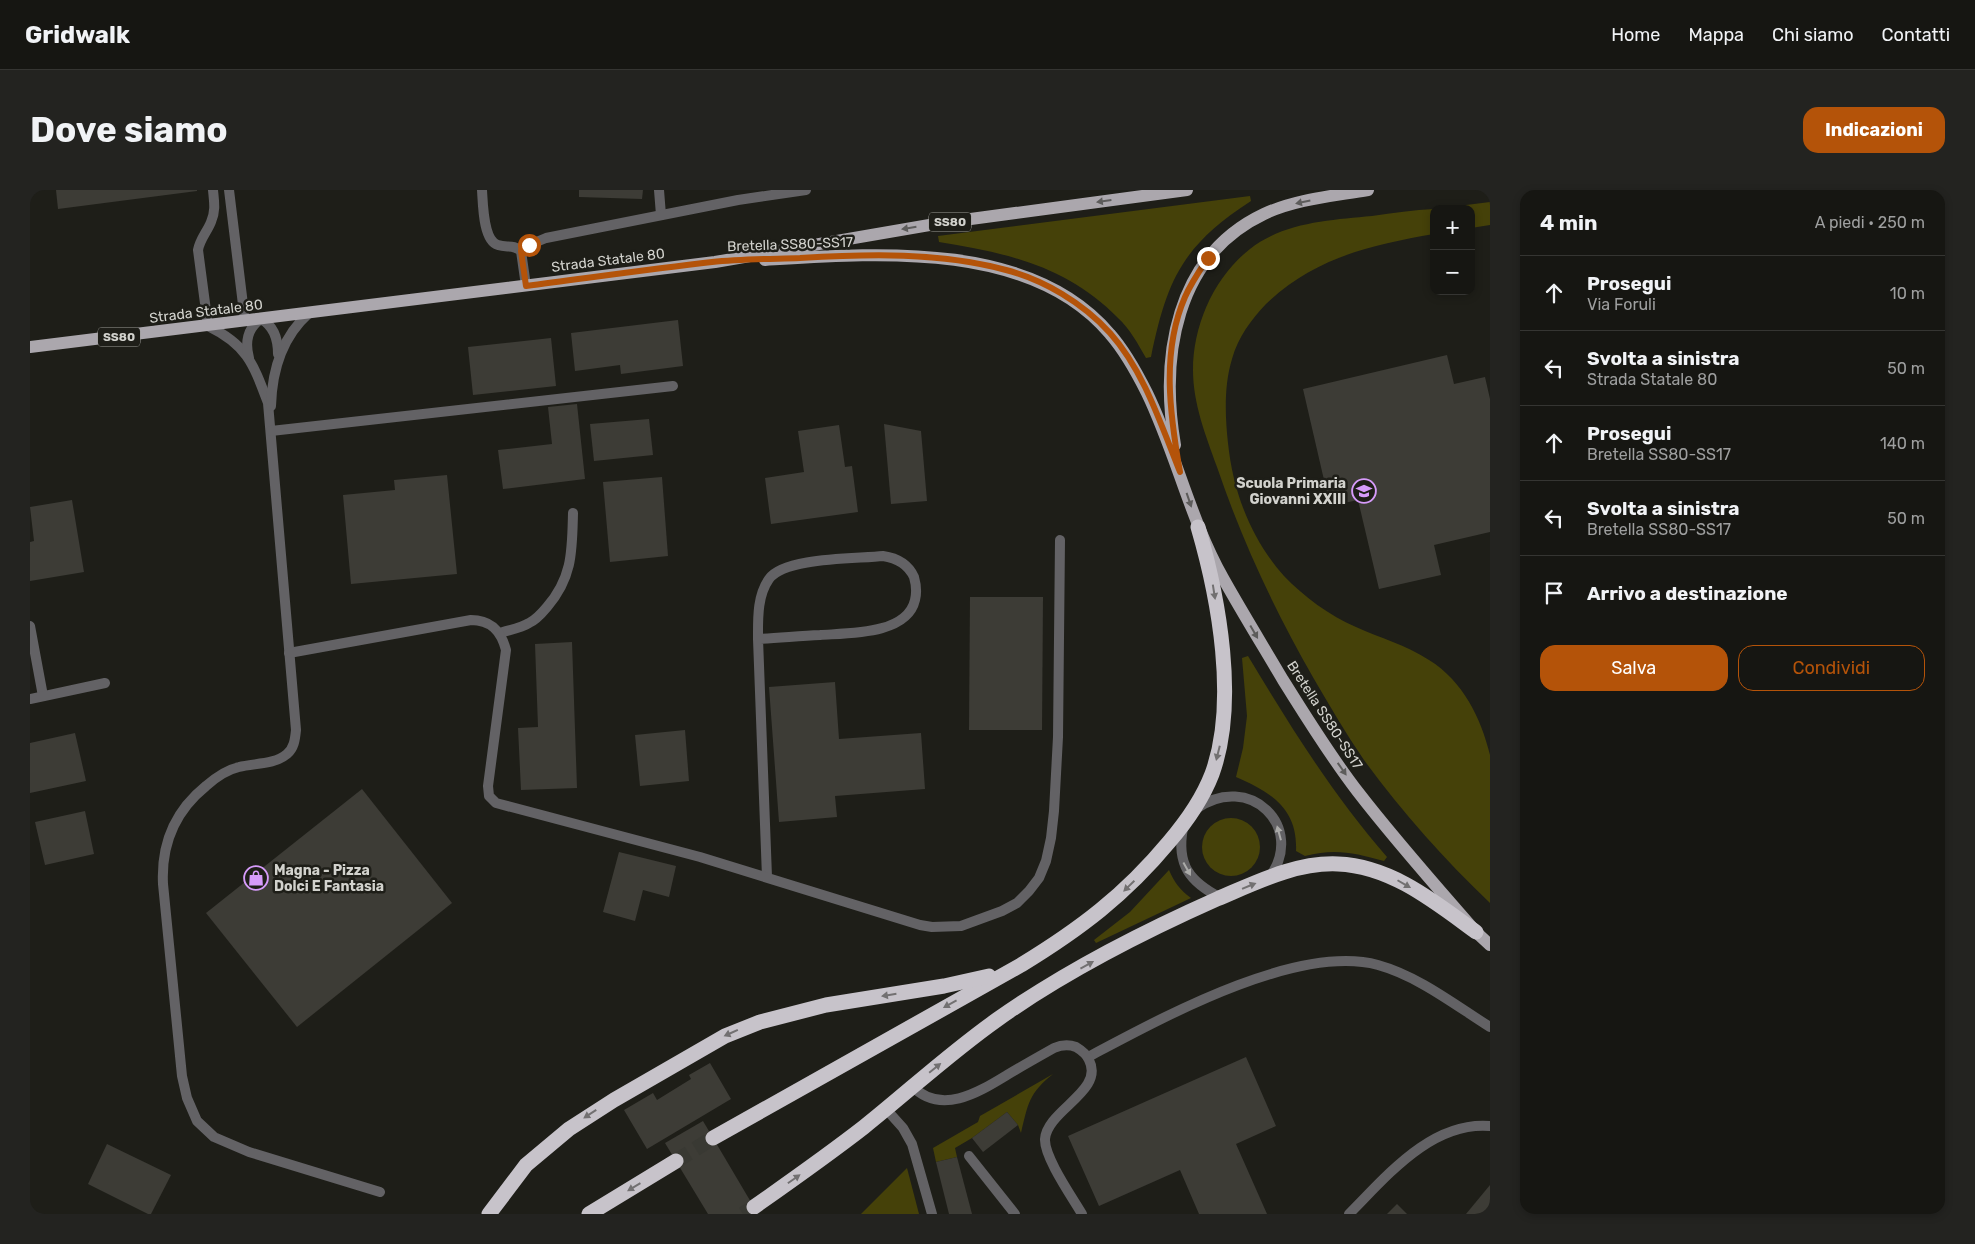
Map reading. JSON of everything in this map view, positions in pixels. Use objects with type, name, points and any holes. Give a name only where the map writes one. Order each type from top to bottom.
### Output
[{"type":"highway","points":[[713,1138],[1021,965],[1066,937],[1112,902],[1148,867],[1183,825],[1194,810],[1212,773],[1220,748],[1224,705],[1223,662],[1216,604],[1212,578],[1198,527]]},
{"type":"highway","points":[[754,1207],[834,1150],[997,1020],[1045,989],[1106,954],[1221,898],[1269,878],[1295,869],[1318,864],[1340,864],[1370,869],[1396,879],[1417,891],[1476,932]]},
{"type":"highway","points":[[490,1214],[526,1165],[558,1137],[597,1110],[725,1036],[760,1022],[799,1011],[982,978],[1021,965]]},
{"type":"highway","points":[[589,1214],[676,1161]]},
{"type":"main road","name":"Strada Statale 80","points":[[30,347],[715,262],[941,223],[1187,190]]},
{"type":"main road","name":"Bretella SS80-SS17","points":[[1180,472],[1170,410],[1170,374],[1178,318],[1184,298],[1196,276],[1208,258],[1224,241],[1244,226],[1265,214],[1289,205],[1368,190]]},
{"type":"main road","name":"Bretella SS80-SS17","points":[[715,262],[845,256],[937,258],[1007,270],[1037,281],[1067,297],[1091,315],[1110,333],[1127,357],[1146,392],[1180,472],[1198,527],[1223,579],[1323,743],[1356,790],[1393,836],[1476,932],[1490,945]]},
{"type":"street","points":[[213,190],[214,214],[200,240],[198,250],[208,326],[231,338],[251,364]]},
{"type":"street","points":[[229,190],[245,321]]},
{"type":"street","points":[[482,190],[489,238],[495,244],[514,246],[521,251],[526,286]]},
{"type":"street","points":[[659,190],[661,215]]},
{"type":"street","points":[[521,251],[529,245],[546,238],[738,200],[806,190]]},
{"type":"street","points":[[271,426],[272,388],[278,362],[289,335],[308,313]]},
{"type":"street","points":[[278,362],[278,347],[275,335],[269,325],[261,319],[252,326],[247,338],[247,350],[268,403],[271,426],[296,730],[291,751],[280,758],[238,767],[217,778],[195,796],[181,812],[168,838],[162,866],[163,884],[183,1081],[187,1098],[197,1121],[214,1137],[249,1152],[380,1192]]},
{"type":"street","points":[[271,426],[672,386]]},
{"type":"street","points":[[500,633],[530,623],[542,613],[562,587],[568,572],[572,551],[573,512]]},
{"type":"street","points":[[290,653],[471,620],[486,622],[500,633],[506,650],[488,786],[492,799],[500,805],[700,857],[908,922],[932,927],[961,926],[988,917],[1017,903],[1030,892],[1046,861],[1054,811],[1058,737],[1060,540]]},
{"type":"street","points":[[758,639],[861,632],[891,625],[912,610],[916,590],[913,576],[907,566],[895,558],[884,556],[800,563],[786,567],[774,574],[765,586],[760,603],[758,639],[767,877]]},
{"type":"street","points":[[30,626],[42,696]]},
{"type":"street","points":[[30,699],[105,683]]},
{"type":"street","points":[[1194,810],[1205,802],[1220,796],[1236,795],[1251,800],[1264,808],[1274,820],[1281,843],[1278,866],[1269,878]]},
{"type":"street","points":[[1183,825],[1180,843],[1182,861],[1190,876],[1203,888],[1221,898]]},
{"type":"street","points":[[1088,1057],[1138,1030],[1220,992],[1295,968],[1341,960],[1369,963],[1400,973],[1490,1027]]},
{"type":"street","points":[[912,1086],[929,1098],[961,1099],[983,1089],[1058,1046],[1074,1047],[1088,1057],[1092,1069],[1089,1082],[1083,1091],[1050,1125],[1045,1138],[1049,1157],[1082,1214]]},
{"type":"street","points":[[886,1109],[903,1128],[912,1144],[932,1214]]},
{"type":"street","points":[[1348,1214],[1389,1174],[1426,1144],[1465,1128],[1490,1126]]},
{"type":"street","points":[[969,1156],[1014,1214]]},
{"type":"shaded area","points":[[1250,196],[1251,201],[1209,233],[1182,266],[1164,306],[1151,357],[1146,358],[1134,337],[1122,322],[1098,300],[1078,286],[1057,274],[1012,257],[939,242],[938,236]]},
{"type":"shaded area","points":[[1490,202],[1490,225],[1475,227],[1475,205],[1466,205]]},
{"type":"shaded area","points":[[1430,209],[1430,235],[1365,249],[1323,265],[1284,288],[1255,316],[1238,343],[1229,369],[1226,411],[1230,461],[1239,497],[1253,531],[1272,562],[1284,576],[1308,598],[1336,617],[1411,650],[1429,660],[1452,678],[1469,702],[1476,714],[1490,755],[1490,903],[1424,834],[1378,779],[1351,740],[1314,679],[1286,628],[1248,549],[1205,432],[1195,395],[1194,353],[1202,319],[1216,288],[1237,260],[1263,240],[1293,228],[1324,221]]},
{"type":"shaded area","points":[[1248,656],[1330,785],[1387,857],[1384,861],[1345,852],[1326,852],[1305,856],[1296,851],[1292,824],[1280,804],[1260,789],[1236,777],[1243,748],[1247,716],[1242,658]]},
{"type":"shaded area","points":[[1225,818],[1237,818],[1252,826],[1260,841],[1260,853],[1252,868],[1237,876],[1225,876],[1210,868],[1202,853],[1202,841],[1210,826]]},
{"type":"shaded area","points":[[1169,870],[1178,886],[1191,898],[1096,943],[1094,940],[1130,912]]},
{"type":"shaded area","points":[[1053,1074],[1034,1093],[1021,1133],[1018,1125],[1007,1112],[955,1148],[957,1157],[936,1162],[933,1148],[978,1122],[980,1116]]},
{"type":"shaded area","points":[[907,1168],[919,1214],[861,1214]]},
{"type":"building","points":[[56,190],[197,190],[197,191],[58,209]]},
{"type":"building","points":[[579,190],[643,190],[642,199],[579,197]]},
{"type":"building","points":[[678,320],[683,366],[621,374],[620,365],[575,371],[571,333]]},
{"type":"building","points":[[551,338],[556,386],[473,395],[468,347]]},
{"type":"building","points":[[1447,355],[1454,384],[1485,377],[1490,399],[1490,532],[1434,545],[1441,575],[1379,589],[1358,500],[1330,506],[1303,389]]},
{"type":"building","points":[[577,404],[585,479],[503,489],[498,450],[552,444],[548,407]]},
{"type":"building","points":[[649,419],[653,455],[594,461],[590,424]]},
{"type":"building","points":[[884,424],[921,431],[927,501],[891,504]]},
{"type":"building","points":[[839,425],[845,467],[852,466],[858,512],[771,524],[765,478],[804,472],[798,431]]},
{"type":"building","points":[[447,475],[457,574],[351,584],[343,495],[395,490],[394,480]]},
{"type":"building","points":[[662,477],[668,556],[610,562],[603,482]]},
{"type":"building","points":[[72,500],[84,572],[30,581],[30,542],[34,541],[30,507]]},
{"type":"building","points":[[970,597],[1043,597],[1042,730],[969,730]]},
{"type":"building","points":[[572,642],[577,788],[521,790],[518,728],[538,727],[535,644]]},
{"type":"building","points":[[835,682],[839,739],[921,733],[925,789],[835,796],[837,817],[779,822],[769,687]]},
{"type":"building","points":[[685,730],[689,781],[640,786],[635,735]]},
{"type":"building","points":[[75,733],[86,781],[30,793],[30,743]]},
{"type":"building","points":[[362,789],[452,903],[297,1027],[206,913]]},
{"type":"building","points":[[85,811],[94,854],[45,865],[35,822]]},
{"type":"building","points":[[619,852],[676,866],[669,897],[643,890],[635,921],[603,912]]},
{"type":"building","points":[[1246,1057],[1276,1126],[1236,1144],[1267,1214],[1199,1214],[1180,1170],[1099,1206],[1068,1136]]},
{"type":"building","points":[[710,1063],[731,1099],[647,1149],[624,1110],[653,1093],[657,1100],[691,1079],[689,1075]]},
{"type":"building","points":[[1007,1112],[1018,1125],[983,1152],[972,1138]]},
{"type":"building","points":[[703,1121],[758,1214],[708,1214],[665,1143]]},
{"type":"building","points":[[107,1144],[171,1175],[151,1214],[88,1184]]},
{"type":"building","points":[[957,1157],[972,1214],[949,1214],[936,1162]]},
{"type":"building","points":[[1490,1185],[1490,1214],[1466,1214]]},
{"type":"building","points":[[1397,1204],[1407,1214],[1387,1214]]},
{"type":"tunnel","points":[[676,1161],[713,1138]]},
{"type":"tunnel","points":[[743,1214],[754,1207]]},
{"type":"place","name":"Scuola Primaria Giovanni XXIII","points":[[1364,491]]},
{"type":"place","name":"Magna - Pizza Dolci E Fantasia","points":[[256,878]]},
{"type":"route","points":[[529,245],[521,251],[526,286],[715,262],[828,256],[937,258],[1007,270],[1037,281],[1067,297],[1091,315],[1110,333],[1123,350],[1146,392],[1160,420],[1180,472],[1173,435],[1170,401],[1172,347],[1184,298],[1208,258]]}]
